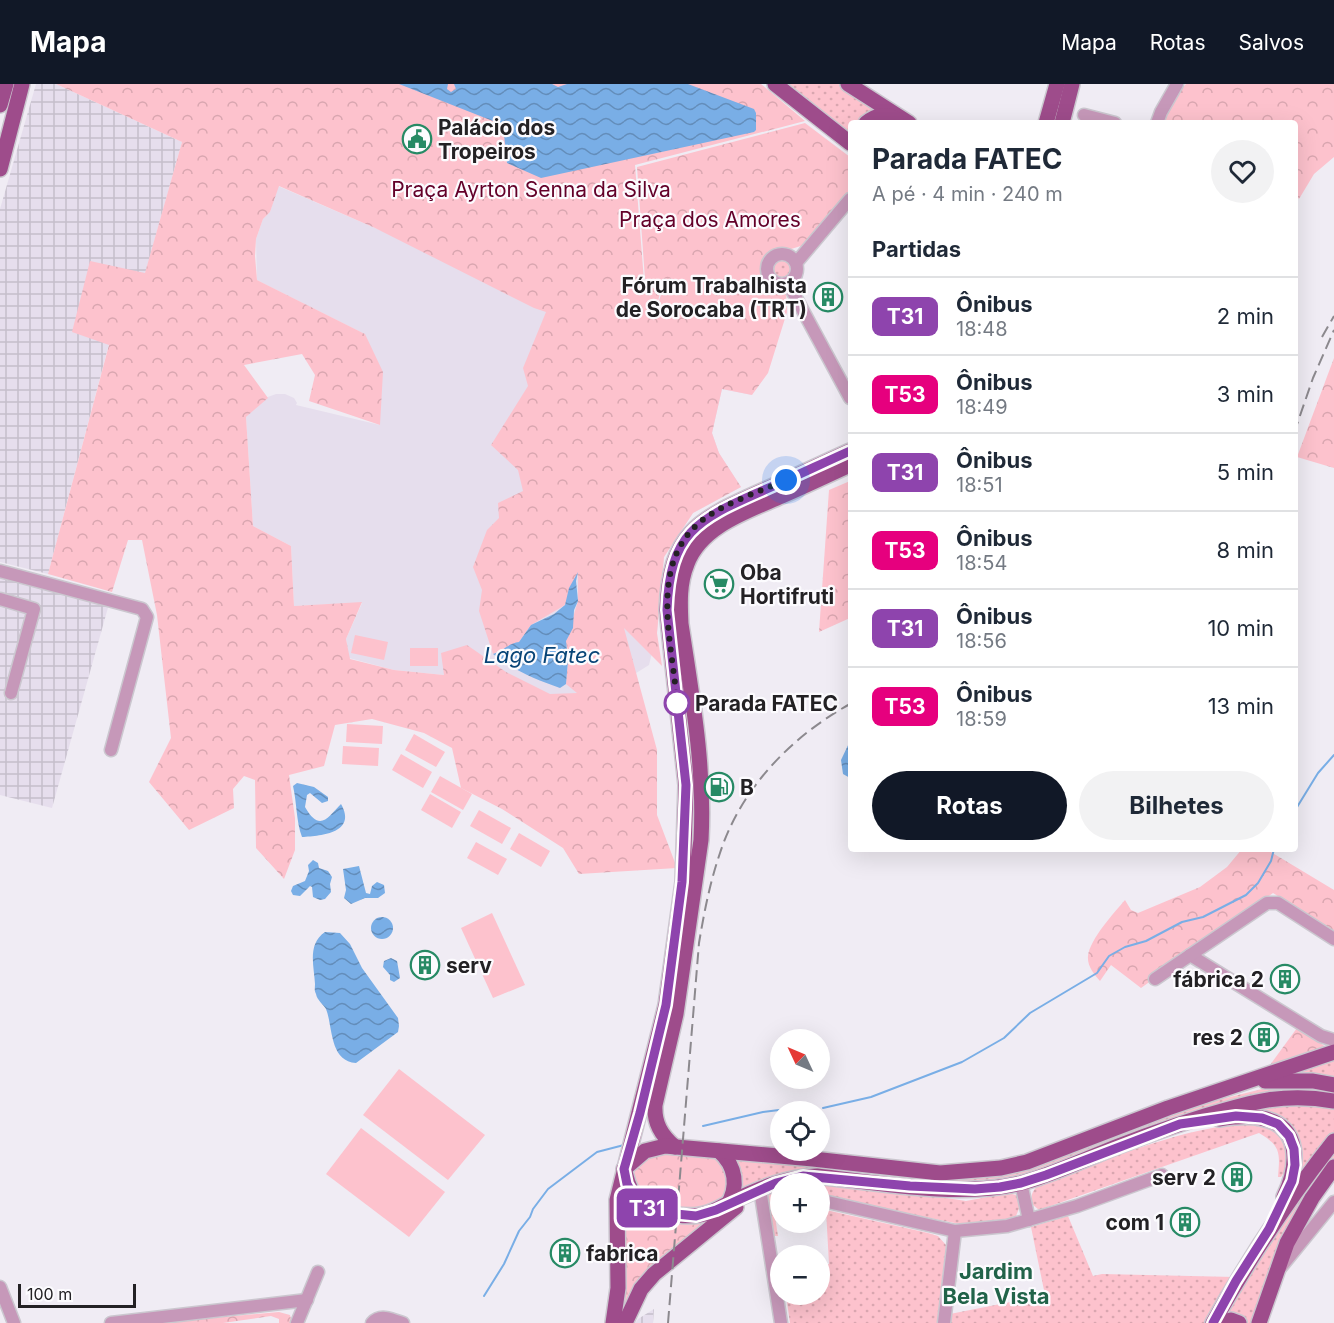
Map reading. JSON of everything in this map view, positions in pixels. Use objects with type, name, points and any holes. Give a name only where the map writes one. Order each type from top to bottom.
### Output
[{"type":"main road","points":[[0,105],[6,84]]},
{"type":"main road","points":[[0,168],[22,84]]},
{"type":"main road","points":[[775,84],[848,141]]},
{"type":"main road","points":[[848,84],[902,120]]},
{"type":"main road","points":[[1047,120],[1057,84]]},
{"type":"main road","points":[[1063,120],[1072,84]]},
{"type":"main road","points":[[870,120],[884,114],[899,120]]},
{"type":"main road","points":[[613,1323],[618,1288],[616,1211],[624,1169],[666,1005],[682,882],[686,785],[667,610],[668,584],[673,563],[680,547],[699,523],[720,509],[848,452]]},
{"type":"main road","points":[[675,1147],[660,1131],[654,1115],[676,1014],[701,840],[702,816],[701,768],[681,624],[682,582],[687,564],[697,545],[721,526],[749,510],[848,466]]},
{"type":"main road","points":[[624,1169],[649,1149],[675,1147],[911,1171],[940,1173],[981,1171],[1027,1162],[1113,1128],[1334,1052]]},
{"type":"main road","points":[[1236,1085],[1284,1080],[1334,1085]]},
{"type":"main road","points":[[624,1169],[627,1184],[644,1206],[656,1212],[689,1216],[702,1215],[760,1189],[803,1176],[954,1188],[992,1188],[1021,1183],[1180,1124],[1249,1102],[1314,1097],[1334,1101]]},
{"type":"main road","points":[[1180,1124],[1236,1116],[1262,1118],[1278,1124],[1289,1136],[1294,1149],[1292,1181],[1269,1229]]},
{"type":"main road","points":[[1213,1323],[1269,1229],[1334,1141]]},
{"type":"main road","points":[[713,1226],[730,1202],[735,1177],[729,1161],[719,1151]]},
{"type":"main road","points":[[1259,1323],[1287,1243],[1299,1220],[1334,1167]]},
{"type":"main road","points":[[626,1323],[647,1281],[760,1189]]},
{"type":"main road","points":[[1220,1323],[1231,1320],[1239,1323]]},
{"type":"street","points":[[1159,120],[1177,84]]},
{"type":"street","points":[[1084,115],[1103,120]]},
{"type":"street","points":[[796,263],[848,201]]},
{"type":"street","points":[[779,254],[789,256],[796,263],[795,277],[788,283],[773,282],[767,274],[767,264],[779,254]]},
{"type":"street","points":[[788,283],[848,394]]},
{"type":"street","points":[[0,571],[141,609],[147,617],[111,750]]},
{"type":"street","points":[[0,599],[34,609],[11,693]]},
{"type":"street","points":[[1155,980],[1273,901],[1334,939]]},
{"type":"street","points":[[1190,955],[1321,1036],[1334,1041]]},
{"type":"street","points":[[830,1202],[956,1231],[1007,1226],[1077,1206],[1162,1175]]},
{"type":"street","points":[[1021,1183],[1029,1220]]},
{"type":"street","points":[[760,1189],[782,1323]]},
{"type":"street","points":[[1274,1278],[1334,1202]]},
{"type":"street","points":[[944,1323],[956,1231]]},
{"type":"street","points":[[297,1323],[318,1272]]},
{"type":"street","points":[[0,1287],[11,1319]]},
{"type":"street","points":[[111,1323],[306,1300]]},
{"type":"street","points":[[372,1323],[376,1318],[382,1317],[403,1323]]},
{"type":"shaded area","points":[[36,84],[56,84],[182,142],[145,274],[90,262],[109,344],[48,574],[0,562],[0,209]]},
{"type":"shaded area","points":[[278,186],[375,228],[650,337],[752,395],[722,389],[712,433],[719,453],[741,487],[693,513],[664,557],[657,633],[649,665],[633,675],[536,721],[444,675],[394,670],[349,658],[346,639],[362,603],[294,606],[291,546],[253,526],[246,417],[265,398],[285,394],[294,398],[296,405],[380,425],[365,334],[257,280],[256,239],[263,219],[270,212]]},
{"type":"shaded area","points":[[0,575],[109,604],[52,808],[0,795]]},
{"type":"shaded area","points":[[654,1309],[653,1323],[635,1323],[638,1319]]},
{"type":"green space","points":[[56,84],[761,84],[805,121],[635,165],[644,281],[660,293],[653,321],[662,291],[645,279],[637,167],[805,123],[848,155],[848,196],[807,244],[769,256],[767,261],[765,269],[769,280],[776,287],[786,287],[787,312],[768,373],[752,395],[722,389],[712,433],[719,453],[741,487],[693,513],[664,557],[657,633],[662,666],[624,628],[657,750],[657,815],[677,868],[579,874],[563,848],[502,809],[461,788],[452,748],[424,733],[372,719],[335,725],[324,766],[289,775],[295,818],[295,850],[284,879],[256,848],[255,780],[244,776],[233,789],[234,808],[189,830],[149,782],[171,738],[157,615],[142,540],[128,540],[112,592],[48,574],[109,345],[72,332],[90,261],[145,273],[182,142]],"holes":[[[279,186],[375,228],[546,312],[523,368],[528,386],[491,445],[518,470],[523,491],[498,503],[499,518],[487,530],[473,567],[482,590],[479,611],[493,654],[519,642],[531,625],[565,605],[578,574],[578,601],[566,641],[568,660],[566,684],[577,693],[550,694],[506,672],[467,645],[441,653],[444,675],[394,670],[350,659],[346,639],[362,602],[294,606],[291,546],[253,526],[246,417],[268,398],[244,365],[302,354],[315,375],[309,401],[380,425],[383,372],[365,334],[257,280],[256,239],[263,219],[270,212]]]},
{"type":"green space","points":[[783,84],[839,84],[877,108],[863,120],[848,120],[848,136]]},
{"type":"green space","points":[[1186,84],[1334,84],[1334,157],[1314,174],[1299,199],[1298,120],[1164,120],[1176,95]]},
{"type":"green space","points":[[782,257],[790,261],[794,269],[790,277],[782,281],[774,277],[770,269],[774,261]]},
{"type":"green space","points":[[1334,358],[1334,468],[1298,457]]},
{"type":"green space","points":[[848,482],[848,619],[819,632],[829,490]]},
{"type":"green space","points":[[355,635],[388,642],[384,660],[351,653]]},
{"type":"green space","points":[[410,648],[438,648],[438,666],[410,666]]},
{"type":"green space","points":[[347,724],[383,726],[382,744],[346,742]]},
{"type":"green space","points":[[414,734],[445,752],[436,767],[405,750]]},
{"type":"green space","points":[[343,746],[379,748],[378,766],[342,764]]},
{"type":"green space","points":[[401,754],[432,772],[423,788],[392,770]]},
{"type":"green space","points":[[440,776],[472,794],[463,810],[431,792]]},
{"type":"green space","points":[[430,794],[461,812],[452,828],[421,810]]},
{"type":"green space","points":[[479,810],[511,828],[502,844],[470,826]]},
{"type":"green space","points":[[519,833],[550,851],[541,867],[510,849]]},
{"type":"green space","points":[[476,842],[507,859],[498,875],[467,858]]},
{"type":"green space","points":[[1240,852],[1271,852],[1334,890],[1334,931],[1273,893],[1141,988],[1111,965],[1100,981],[1093,973],[1088,956],[1093,942],[1125,900],[1131,910],[1138,913],[1200,887],[1227,867]]},
{"type":"green space","points":[[492,913],[525,985],[493,998],[461,928]]},
{"type":"green space","points":[[1297,1028],[1326,1047],[1322,1051],[1277,1067],[1270,1065]]},
{"type":"green space","points":[[1334,1059],[1334,1082],[1274,1079]]},
{"type":"green space","points":[[399,1069],[485,1135],[448,1180],[363,1115]]},
{"type":"green space","points":[[1303,1086],[1334,1089],[1334,1097],[1299,1093],[1041,1171],[991,1183],[914,1183],[914,1176],[973,1177],[1009,1173],[1206,1103],[1262,1089]]},
{"type":"green space","points":[[1308,1104],[1334,1107],[1334,1134],[1294,1190],[1301,1154],[1252,1109]]},
{"type":"green space","points":[[1238,1124],[1260,1125],[1280,1134],[1290,1163],[1281,1177],[1278,1177],[1278,1151],[1272,1142],[1259,1133],[1039,1210],[1032,1204],[1033,1191],[1043,1182],[1164,1140]]},
{"type":"green space","points":[[361,1128],[445,1192],[409,1237],[326,1174]]},
{"type":"green space","points":[[657,1151],[710,1157],[719,1161],[729,1180],[724,1196],[717,1204],[699,1210],[661,1210],[642,1200],[635,1182],[634,1171]]},
{"type":"green space","points":[[1334,1151],[1334,1162],[1254,1323],[1221,1315],[1261,1250]]},
{"type":"green space","points":[[735,1157],[909,1175],[908,1183],[824,1172],[770,1173],[770,1187],[739,1196],[741,1178]]},
{"type":"green space","points":[[830,1184],[867,1186],[966,1201],[1008,1193],[1020,1199],[1016,1216],[1009,1219],[960,1224],[830,1198]]},
{"type":"green space","points":[[623,1188],[630,1200],[712,1218],[622,1323]]},
{"type":"green space","points":[[770,1193],[770,1218],[767,1199]]},
{"type":"green space","points":[[830,1211],[938,1236],[946,1245],[937,1323],[790,1323],[787,1305],[830,1305],[830,1245],[828,1245]]},
{"type":"green space","points":[[1068,1216],[1093,1276],[1102,1274],[1235,1277],[1208,1323],[949,1323],[950,1314],[1045,1295],[1031,1227]]},
{"type":"green space","points":[[279,1312],[290,1315],[292,1323],[279,1323],[279,1319],[271,1316],[223,1323],[158,1323]]},
{"type":"water","points":[[399,84],[448,84],[447,89],[451,92],[456,89],[454,84],[552,84],[558,87],[567,84],[688,84],[754,109],[756,130],[541,178],[507,163],[503,125]]},
{"type":"water","name":"Lago Fatec","points":[[578,572],[576,581],[578,601],[574,610],[573,628],[566,641],[568,660],[566,684],[560,688],[542,682],[517,670],[493,654],[519,642],[531,625],[554,614],[565,605],[569,588]]},
{"type":"water","points":[[848,745],[848,777],[843,774],[841,760]]},
{"type":"water","points":[[297,783],[314,787],[328,797],[328,801],[322,803],[310,793],[307,795],[305,807],[315,819],[320,821],[328,818],[341,804],[345,813],[345,821],[341,826],[328,834],[302,837],[293,786]]},
{"type":"water","points":[[313,860],[318,863],[319,868],[328,871],[332,877],[331,892],[325,899],[320,900],[313,897],[310,886],[300,896],[293,895],[291,891],[293,886],[305,881],[309,871],[308,865]]},
{"type":"water","points":[[359,866],[366,893],[370,894],[372,886],[377,882],[384,885],[385,893],[378,898],[365,898],[351,904],[344,898],[346,890],[343,869]]},
{"type":"water","points":[[382,917],[390,920],[393,928],[390,936],[382,939],[374,936],[371,928],[374,920]]},
{"type":"water","points":[[325,932],[340,933],[350,944],[362,968],[398,1018],[398,1032],[356,1063],[347,1061],[336,1050],[326,1009],[315,991],[314,949],[319,937]]},
{"type":"water","points":[[391,958],[397,961],[400,978],[394,982],[390,980],[390,975],[383,967],[384,961]]},
{"type":"waterway","points":[[1298,806],[1318,773],[1334,755]]},
{"type":"waterway","points":[[830,1106],[871,1097],[962,1062],[1004,1038],[1030,1013],[1097,973],[1109,956],[1125,947],[1146,941],[1182,922],[1203,917],[1246,895],[1258,883],[1271,861],[1273,852]]},
{"type":"waterway","points":[[703,1126],[770,1111]]},
{"type":"waterway","points":[[484,1296],[504,1264],[519,1231],[548,1189],[597,1152],[624,1145]]},
{"type":"railway","points":[[1322,337],[1334,316]]},
{"type":"railway","points":[[1298,421],[1313,378],[1334,330]]},
{"type":"railway","points":[[668,1323],[699,943],[716,864],[729,829],[741,807],[771,766],[808,732],[848,705]]},
{"type":"bus line","name":"T31","points":[[848,452],[720,509],[699,523],[680,547],[673,563],[668,584],[667,610],[686,785],[682,882],[666,1005],[624,1169],[627,1184],[638,1202],[650,1210],[662,1214],[689,1216],[707,1214],[776,1183],[803,1176],[910,1186],[975,1189],[1000,1187],[1046,1175],[1125,1143],[1180,1124],[1236,1116],[1262,1118],[1278,1124],[1289,1136],[1294,1149],[1295,1165],[1292,1181],[1269,1229],[1213,1323]]},
{"type":"place","name":"Palácio dos Tropeiros","points":[[417,139]]},
{"type":"place","name":"Fórum Trabalhista de Sorocaba (TRT)","points":[[828,297]]},
{"type":"place","name":"Oba Hortifruti","points":[[719,584]]},
{"type":"place","name":"Parada FATEC","points":[[677,703]]},
{"type":"place","name":"B","points":[[719,787]]},
{"type":"place","name":"serv","points":[[425,965]]},
{"type":"place","name":"fábrica 2","points":[[1285,979]]},
{"type":"place","name":"res 2","points":[[1264,1037]]},
{"type":"place","name":"serv 2","points":[[1237,1177]]},
{"type":"place","name":"com 1","points":[[1185,1222]]},
{"type":"place","name":"fabrica","points":[[565,1253]]},
{"type":"district","name":"Jardim Bela Vista","points":[[996,1284]]},
{"type":"route","points":[[677,703],[667,610],[668,584],[680,547],[699,523],[720,509],[786,480]]},
{"type":"park label","name":"Praça Ayrton Senna da Silva","points":[[531,189]]},
{"type":"park label","name":"Praça dos Amores","points":[[710,219]]}]
